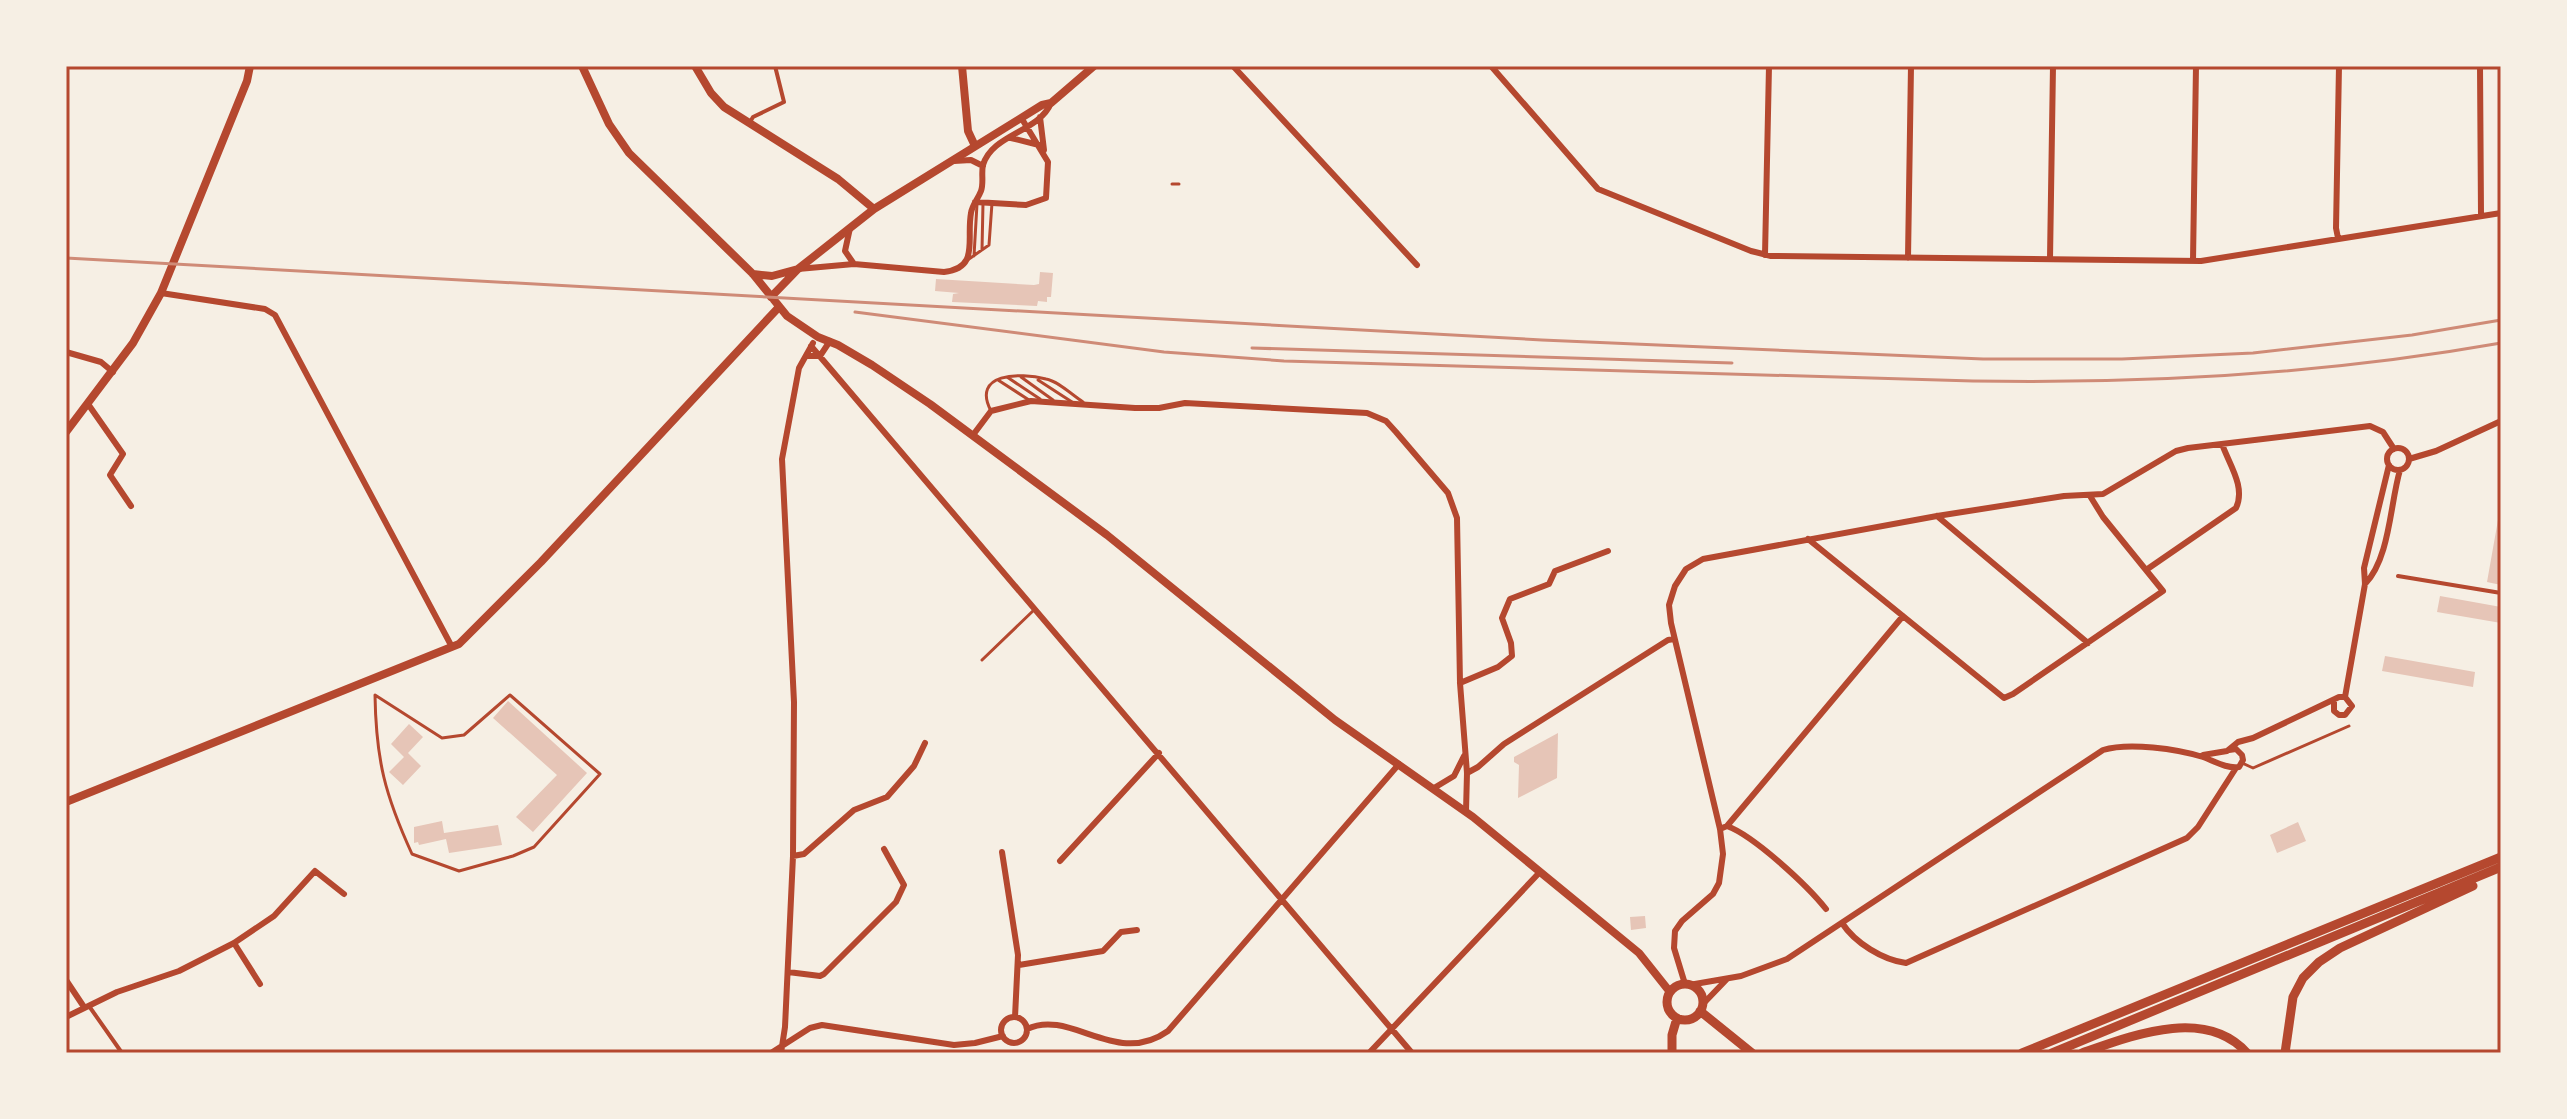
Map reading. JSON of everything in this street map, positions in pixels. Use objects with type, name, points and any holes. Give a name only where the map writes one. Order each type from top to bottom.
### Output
[{"type":"main road","points":[[66,432],[113,372],[161,293],[213,168],[250,66]]},
{"type":"main road","points":[[582,66],[609,124],[629,153],[753,274],[779,307],[800,326],[872,365],[973,435],[1107,535],[1335,720],[1466,811],[1639,953],[1670,992],[1668,1006],[1677,1018],[1688,1020],[1701,1008],[1701,994],[1687,985],[1670,992]]},
{"type":"main road","points":[[695,66],[711,93],[724,107],[838,179],[874,209]]},
{"type":"main road","points":[[962,66],[968,131],[975,146]]},
{"type":"main road","points":[[771,297],[798,269],[874,209],[985,140],[1024,122],[1094,66]]},
{"type":"main road","points":[[753,274],[772,276],[798,269]]},
{"type":"main road","points":[[66,802],[452,647],[470,634],[541,562],[779,307]]},
{"type":"main road","points":[[2022,1053],[2501,857]]},
{"type":"main road","points":[[2052,1053],[2501,867]]},
{"type":"main road","points":[[2285,1053],[2293,997],[2303,978],[2319,962],[2340,948],[2501,873]]},
{"type":"main road","points":[[1701,1008],[1752,1053]]},
{"type":"main road","points":[[1672,1053],[1672,1035],[1677,1018]]},
{"type":"main road","points":[[2082,1053],[2117,1041],[2179,1028],[2221,1034],[2247,1053]]},
{"type":"street","points":[[748,124],[753,117],[784,102],[775,66]]},
{"type":"street","points":[[1233,66],[1417,265]]},
{"type":"street","points":[[1491,66],[1598,189],[1765,255],[2193,261],[2501,213]]},
{"type":"street","points":[[1765,255],[1769,66]]},
{"type":"street","points":[[1908,258],[1911,66]]},
{"type":"street","points":[[2050,259],[2053,66]]},
{"type":"street","points":[[2193,261],[2196,66]]},
{"type":"street","points":[[2338,238],[2339,66]]},
{"type":"street","points":[[2480,66],[2481,215]]},
{"type":"street","points":[[798,269],[854,264],[955,271],[971,258],[971,210],[978,202],[983,166],[990,151],[1011,138],[1024,122],[1040,117],[1051,103]]},
{"type":"street","points":[[978,202],[1026,205],[1046,198],[1049,169],[1040,117]]},
{"type":"street","points":[[1024,122],[1045,154]]},
{"type":"street","points":[[1011,138],[1039,145]]},
{"type":"street","points":[[985,140],[990,151]]},
{"type":"street","points":[[954,161],[971,160],[983,166]]},
{"type":"street","points":[[850,228],[845,251],[854,264]]},
{"type":"street","points":[[161,293],[265,309],[275,315],[452,647]]},
{"type":"street","points":[[781,1051],[785,1027],[793,856],[794,702],[782,459],[799,368],[818,337]]},
{"type":"street","points":[[820,356],[830,341]]},
{"type":"street","points":[[811,346],[1412,1053]]},
{"type":"street","points":[[66,352],[101,362],[113,372]]},
{"type":"street","points":[[806,356],[820,356]]},
{"type":"street","points":[[973,435],[991,411],[1031,401],[1147,408],[1185,403],[1309,409],[1367,413],[1386,421],[1453,501],[1457,518],[1466,811]]},
{"type":"street","points":[[88,404],[123,454],[110,475],[131,506]]},
{"type":"street","points":[[2365,584],[2375,572],[2382,555],[2400,470],[2409,459],[2436,451],[2501,421]]},
{"type":"street","points":[[2239,766],[2137,746],[2103,750],[1787,959],[1727,979],[1687,985],[1674,948],[1674,935],[1677,926],[1713,894],[1719,883],[1723,854],[1723,828],[1669,613],[1671,596],[1680,577],[1694,563],[1713,556],[1937,516],[2064,496],[2090,496],[2110,491],[2176,451],[2370,426],[2383,432],[2394,449]]},
{"type":"street","points":[[2146,570],[2236,508],[2240,497],[2239,487],[2222,444]]},
{"type":"street","points":[[2394,449],[2404,450],[2409,459]]},
{"type":"street","points":[[2345,697],[2365,584],[2364,568],[2389,465],[2388,456],[2394,449]]},
{"type":"street","points":[[2389,465],[2400,470]]},
{"type":"street","points":[[1808,539],[2004,698],[2163,591],[2090,496]]},
{"type":"street","points":[[1937,516],[2088,643]]},
{"type":"street","points":[[1460,683],[1498,667],[1512,656],[1502,618],[1510,599],[1549,584],[1555,571],[1608,551]]},
{"type":"street","points":[[2398,576],[2501,593]]},
{"type":"street","points":[[1723,828],[1903,616]]},
{"type":"street","points":[[1467,773],[1504,744],[1674,639]]},
{"type":"street","points":[[2227,766],[2224,760],[2228,750],[2238,742],[2345,697]]},
{"type":"street","points":[[2312,711],[2334,711],[2342,716],[2350,712],[2351,703],[2345,697]]},
{"type":"street","points":[[2334,700],[2334,711]]},
{"type":"street","points":[[1842,923],[1846,930],[1875,952],[1890,961],[1906,963],[2187,838],[2198,827],[2239,766],[2253,738]]},
{"type":"street","points":[[793,856],[804,854],[854,810],[887,797],[914,766],[925,743]]},
{"type":"street","points":[[2199,756],[2236,749],[2242,755]]},
{"type":"street","points":[[1060,861],[1159,753]]},
{"type":"street","points":[[1434,788],[1454,776],[1464,756]]},
{"type":"street","points":[[1027,1029],[1053,1025],[1126,1045],[1162,1035],[1193,1004],[1399,764]]},
{"type":"street","points":[[1723,828],[1741,832],[1826,909]]},
{"type":"street","points":[[788,972],[824,974],[896,902],[904,885],[884,849]]},
{"type":"street","points":[[1002,852],[1019,965],[1015,1017]]},
{"type":"street","points":[[66,1017],[86,1006],[179,971],[234,943],[266,923],[315,871],[344,894]]},
{"type":"street","points":[[1369,1053],[1539,873]]},
{"type":"street","points":[[1019,965],[1103,951],[1121,932],[1137,930]]},
{"type":"street","points":[[234,943],[260,984]]},
{"type":"street","points":[[1701,1008],[1727,979]]},
{"type":"street","points":[[66,980],[122,1053]]},
{"type":"street","points":[[1015,1017],[1027,1029],[1024,1037],[1017,1042],[1009,1042],[1001,1029],[1004,1022],[1015,1017]]},
{"type":"street","points":[[771,1053],[781,1051],[791,1039],[822,1025],[954,1045],[1003,1036]]},
{"type":"street","points":[[1016,1053],[1017,1042]]},
{"type":"lane","points":[[1172,184],[1179,184]]},
{"type":"lane","points":[[978,202],[982,250]]},
{"type":"lane","points":[[971,258],[989,245],[992,203]]},
{"type":"lane","points":[[1007,377],[1044,402]]},
{"type":"lane","points":[[991,411],[984,399],[985,389],[1007,377],[1048,379],[1086,404]]},
{"type":"lane","points":[[1021,377],[1057,403]]},
{"type":"lane","points":[[1035,378],[1073,403]]},
{"type":"lane","points":[[998,380],[1031,401]]},
{"type":"lane","points":[[982,660],[1035,609]]},
{"type":"lane","points":[[375,695],[442,738],[464,735],[510,695],[600,774],[534,847],[459,871],[412,854],[381,774],[375,695]]},
{"type":"lane","points":[[2239,766],[2253,768],[2349,726]]},
{"type":"building","points":[[1040,272],[1053,273],[1051,297],[1047,297],[1047,302],[1038,301],[1037,306],[952,302],[953,294],[959,293],[935,291],[936,279],[1034,285],[1039,284]]},
{"type":"building","points":[[2498,520],[2501,521],[2501,585],[2487,582]]},
{"type":"building","points":[[2440,596],[2501,607],[2501,623],[2437,612]]},
{"type":"building","points":[[2385,656],[2475,672],[2473,687],[2382,671]]},
{"type":"building","points":[[508,701],[587,773],[533,832],[516,817],[557,775],[493,718]]},
{"type":"building","points":[[409,724],[423,737],[408,753],[421,766],[403,785],[389,772],[404,757],[391,744]]},
{"type":"building","points":[[1558,733],[1557,778],[1518,798],[1519,765],[1514,762],[1514,757]]},
{"type":"building","points":[[442,821],[444,833],[498,825],[502,845],[449,853],[446,839],[419,845],[418,842],[414,843],[414,827]]},
{"type":"building","points":[[2298,822],[2306,841],[2277,853],[2270,835]]},
{"type":"building","points":[[1645,916],[1646,928],[1631,930],[1630,917]]},
{"type":"railway","points":[[66,258],[1542,340],[1983,359],[2122,359],[2253,353],[2412,335],[2501,320]]},
{"type":"railway","points":[[855,312],[1164,352],[1284,361],[1973,381],[2106,381],[2238,375],[2370,362],[2501,343]]},
{"type":"railway","points":[[1252,348],[1732,363]]}]
